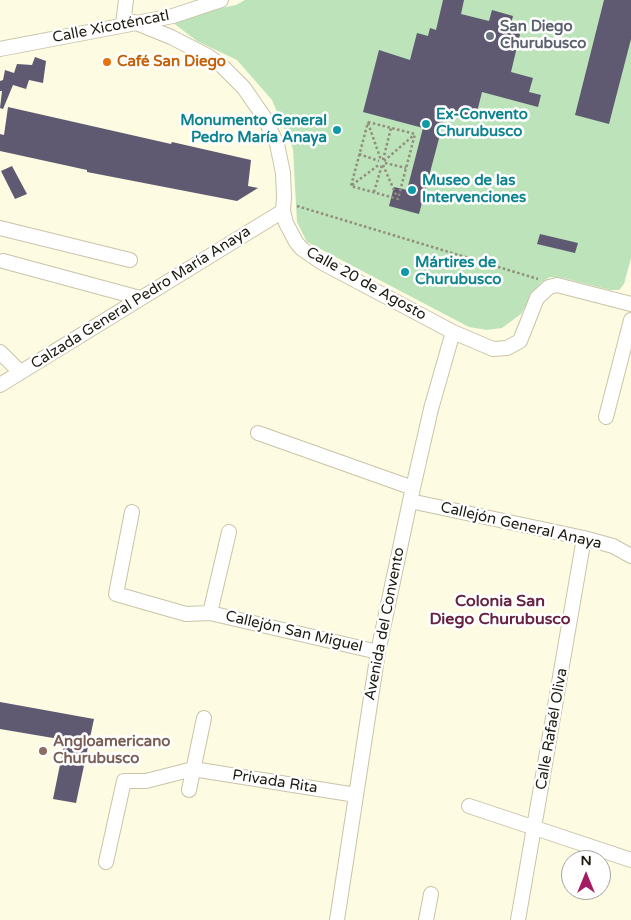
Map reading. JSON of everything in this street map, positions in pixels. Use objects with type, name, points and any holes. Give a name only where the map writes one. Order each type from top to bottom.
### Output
[{"type":"street","points":[[126,0],[128,23]]},
{"type":"street","name":"Calle Xicoténcatl","points":[[0,48],[173,16],[221,0]]},
{"type":"street","name":"Calle 20 de Agosto","points":[[128,23],[171,37],[208,56],[222,66],[244,88],[264,117],[277,144],[283,173],[283,206],[286,224],[296,242],[310,256],[453,332],[493,349],[513,346],[523,336],[537,298],[544,290],[557,285]]},
{"type":"street","name":"Calzada General Pedro María Anaya","points":[[0,386],[283,206]]},
{"type":"street","points":[[0,228],[130,260]]},
{"type":"street","points":[[3,261],[140,298]]},
{"type":"street","points":[[557,285],[631,304]]},
{"type":"street","points":[[606,417],[631,320]]},
{"type":"street","name":"Avenida del Convento","points":[[337,920],[378,652],[431,409],[453,332]]},
{"type":"street","points":[[0,352],[20,372]]},
{"type":"street","name":"Callejón General Anaya","points":[[258,433],[411,495],[613,546],[631,556]]},
{"type":"street","name":"Callejón San Miguel","points":[[132,512],[116,594],[186,614],[210,613],[378,652]]},
{"type":"street","name":"Callejón San Miguel","points":[[210,613],[229,532]]},
{"type":"street","name":"Calle Rafaél Oliva","points":[[518,920],[584,538]]},
{"type":"street","points":[[188,790],[204,718]]},
{"type":"street","points":[[106,862],[124,781],[146,781],[193,769]]},
{"type":"street","name":"Privada Rita","points":[[193,769],[356,795]]},
{"type":"street","points":[[469,806],[631,860]]},
{"type":"street","points":[[426,920],[431,894]]},
{"type":"path","points":[[368,122],[415,134]]},
{"type":"path","points":[[350,186],[368,122]]},
{"type":"path","points":[[368,122],[398,199]]},
{"type":"path","points":[[374,192],[391,128]]},
{"type":"path","points":[[350,186],[415,134]]},
{"type":"path","points":[[398,199],[415,134]]},
{"type":"path","points":[[359,154],[406,168]]},
{"type":"path","points":[[350,186],[398,199]]},
{"type":"path","points":[[283,206],[557,285]]},
{"type":"green space","points":[[245,0],[631,0],[631,258],[624,284],[619,290],[610,290],[563,278],[550,277],[536,289],[521,314],[502,328],[487,330],[469,327],[307,242],[297,222],[293,149],[272,100],[237,60],[197,41],[172,22],[171,18],[236,5]]},
{"type":"building","name":"Ex-Convento Churubusco","points":[[443,0],[464,0],[461,14],[489,21],[492,10],[513,16],[510,27],[521,30],[511,72],[533,78],[529,92],[541,95],[538,107],[482,92],[475,120],[446,112],[419,214],[389,206],[394,187],[407,190],[423,128],[363,112],[379,50],[410,60],[417,33],[428,36],[430,28],[436,30]]},
{"type":"building","points":[[604,0],[631,0],[631,39],[609,124],[575,115]]},
{"type":"building","points":[[35,57],[46,61],[43,83],[29,80],[26,89],[13,85],[3,109],[0,108],[2,91],[0,91],[0,81],[3,80],[5,70],[14,73],[17,64],[32,65]]},
{"type":"building","points":[[8,107],[251,160],[248,186],[258,188],[237,201],[87,172],[87,170],[0,151],[0,134],[4,135]]},
{"type":"building","points":[[12,166],[27,194],[15,199],[1,171]]},
{"type":"building","points":[[540,234],[578,243],[575,253],[537,244]]},
{"type":"building","points":[[0,702],[94,719],[76,803],[53,799],[65,740],[0,729]]},
{"type":"place","name":"San Diego Churubusco","points":[[490,36]]},
{"type":"place","name":"Café San Diego","points":[[107,62]]},
{"type":"place","name":"Ex-Convento Churubusco","points":[[426,124]]},
{"type":"place","name":"Monumento General Pedro María Anaya","points":[[337,130]]},
{"type":"place","name":"Museo de las Intervenciones","points":[[412,190]]},
{"type":"place","name":"Mártires de Churubusco","points":[[405,272]]},
{"type":"place","name":"Angloamericano Churubusco","points":[[43,751]]},
{"type":"district","name":"Colonia San Diego Churubusco","points":[[500,611]]}]
